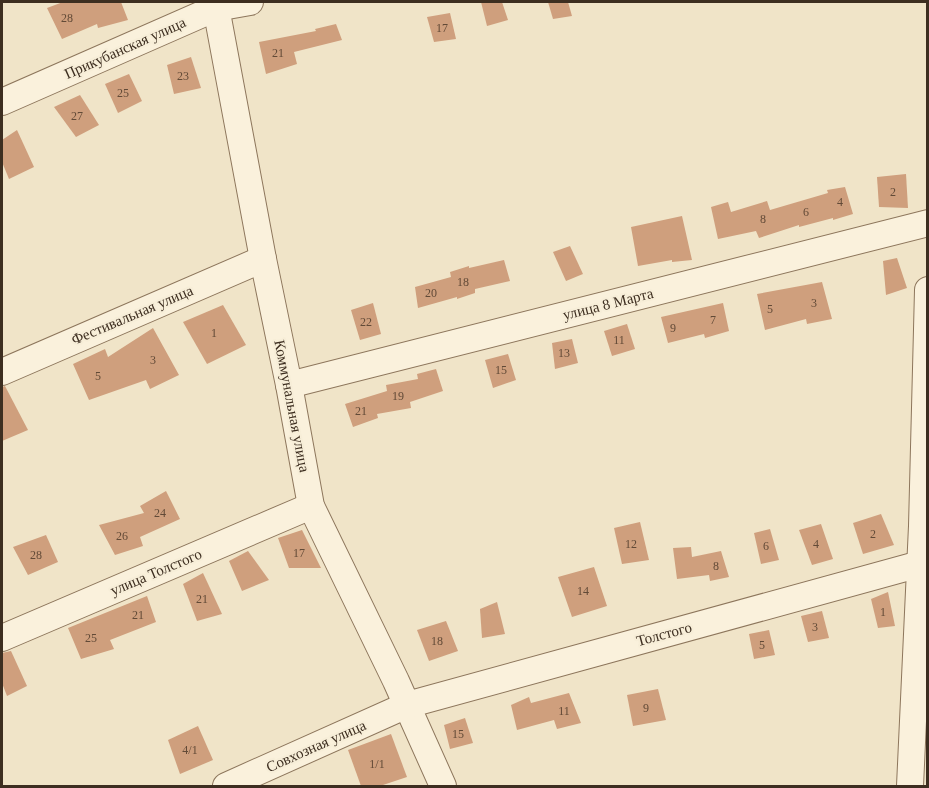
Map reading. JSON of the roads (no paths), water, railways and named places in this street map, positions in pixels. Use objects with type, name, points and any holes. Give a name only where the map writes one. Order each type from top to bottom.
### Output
[{"type":"street","name":"Прикубанская улица","points":[[2,102],[216,5],[250,2]]},
{"type":"street","name":"Коммунальная улица","points":[[216,5],[262,259],[289,385],[311,506],[407,705],[443,786]]},
{"type":"street","name":"улица 8 Марта","points":[[289,385],[927,223]]},
{"type":"street","name":"Фестивальная улица","points":[[2,372],[262,259]]},
{"type":"street","points":[[910,786],[920,564],[927,290]]},
{"type":"street","name":"улица Толстого","points":[[2,638],[311,506]]},
{"type":"street","name":"Толстого","points":[[407,705],[920,564]]},
{"type":"street","name":"Совхозная улица","points":[[226,786],[407,705]]}]
